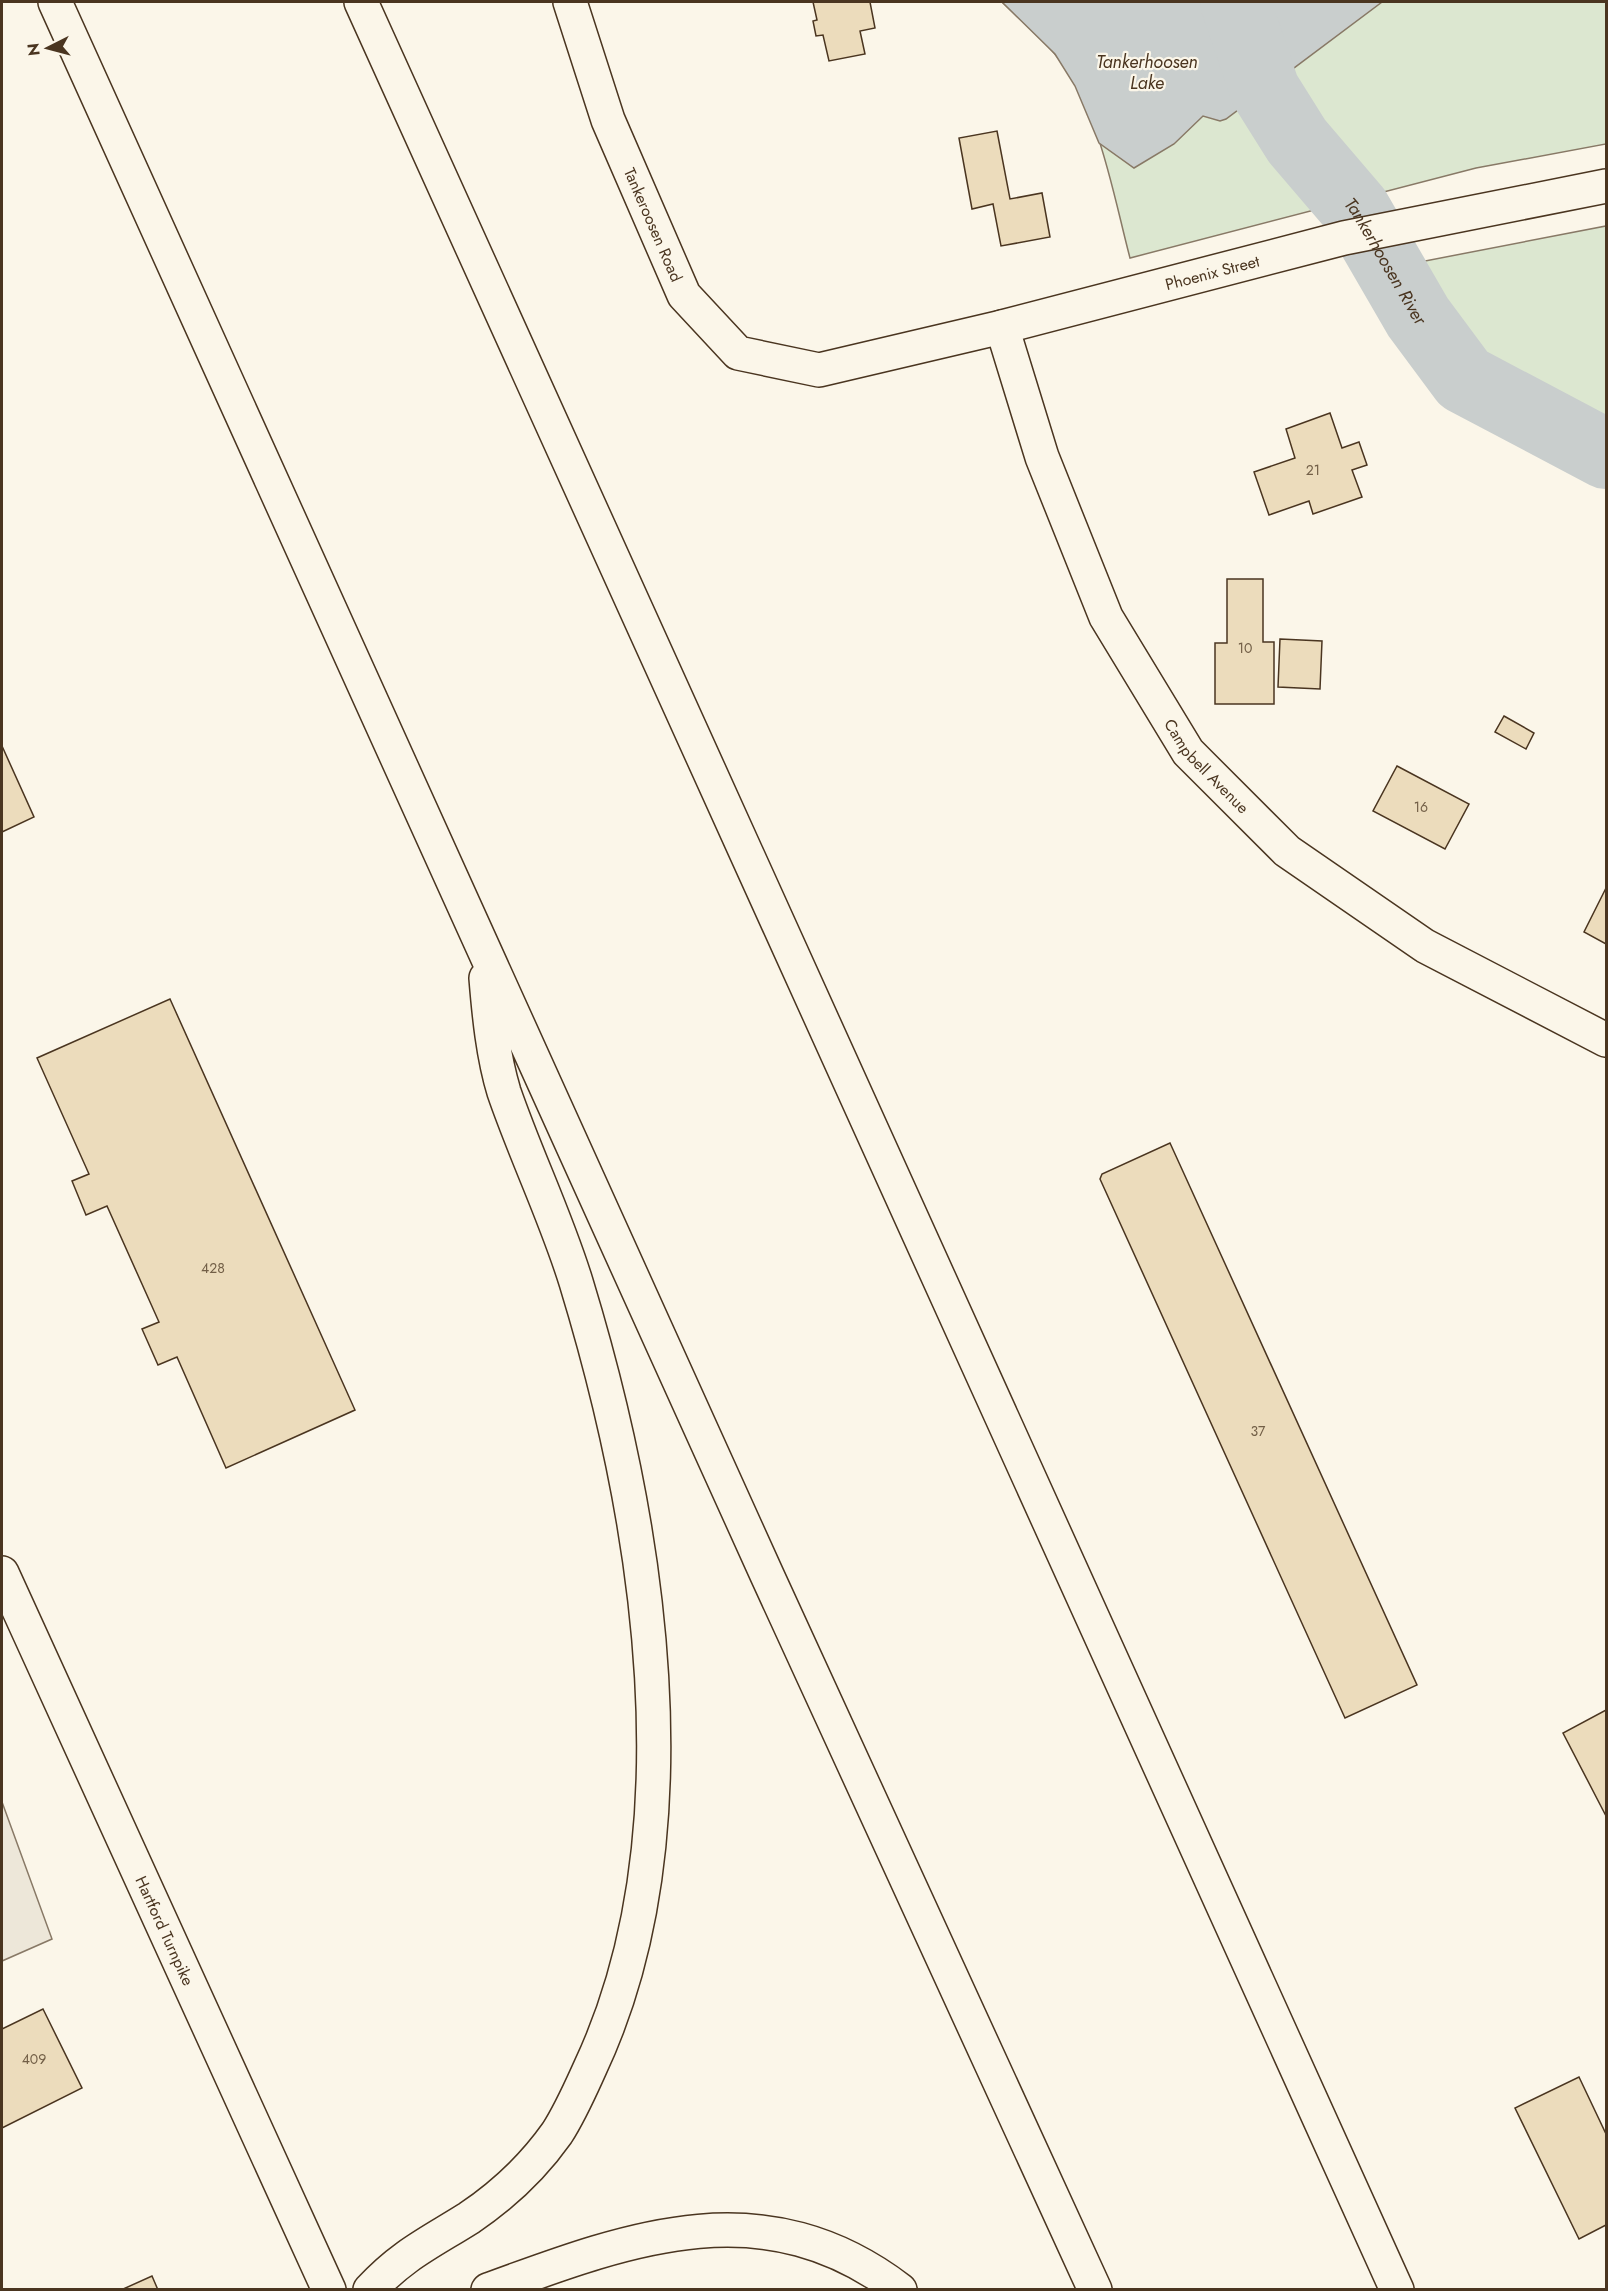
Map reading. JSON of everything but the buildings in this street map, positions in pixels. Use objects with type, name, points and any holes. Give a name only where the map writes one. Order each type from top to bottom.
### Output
[{"type":"main road","points":[[55,2],[777,1596],[1095,2289]]},
{"type":"main road","points":[[361,2],[1397,2289]]},
{"type":"main road","name":"Tankeroosen Road","points":[[570,2],[608,120],[684,295],[738,353],[819,370]]},
{"type":"main road","name":"Phoenix Street","points":[[819,370],[1002,327],[1344,238],[1606,186]]},
{"type":"main road","name":"Campbell Avenue","points":[[1002,327],[1041,457],[1106,617],[1188,752],[1287,851],[1405,933],[1425,946],[1606,1040]]},
{"type":"main road","points":[[370,2289],[412,2251],[470,2217],[501,2194],[532,2165],[558,2131],[609,2026],[629,1966],[648,1854],[652,1812],[653,1724],[645,1616],[615,1429],[595,1345],[564,1245],[504,1091],[496,1056],[484,949]]},
{"type":"main road","name":"Hartford Turnpike","points":[[2,1573],[329,2289]]},
{"type":"main road","points":[[488,2289],[594,2254],[662,2237],[735,2229],[767,2231],[815,2241],[858,2261],[900,2289]]},
{"type":"green space","points":[[1002,2],[1606,2],[1606,144],[1476,168],[1130,258],[1103,151],[1082,98],[1054,53]]},
{"type":"green space","points":[[1606,226],[1606,454],[1500,397],[1429,331],[1394,267]]},
{"type":"shaded area","points":[[2,1802],[52,1939],[2,1961]]},
{"type":"water","name":"Tankerhoosen Lake","points":[[1002,2],[1382,2],[1226,119],[1220,121],[1203,116],[1174,144],[1134,168],[1099,143],[1075,86],[1055,54]]},
{"type":"waterway","name":"Tankerhoosen River","points":[[1235,2],[1265,90],[1297,141],[1356,210],[1418,317],[1464,379],[1606,454]]}]
